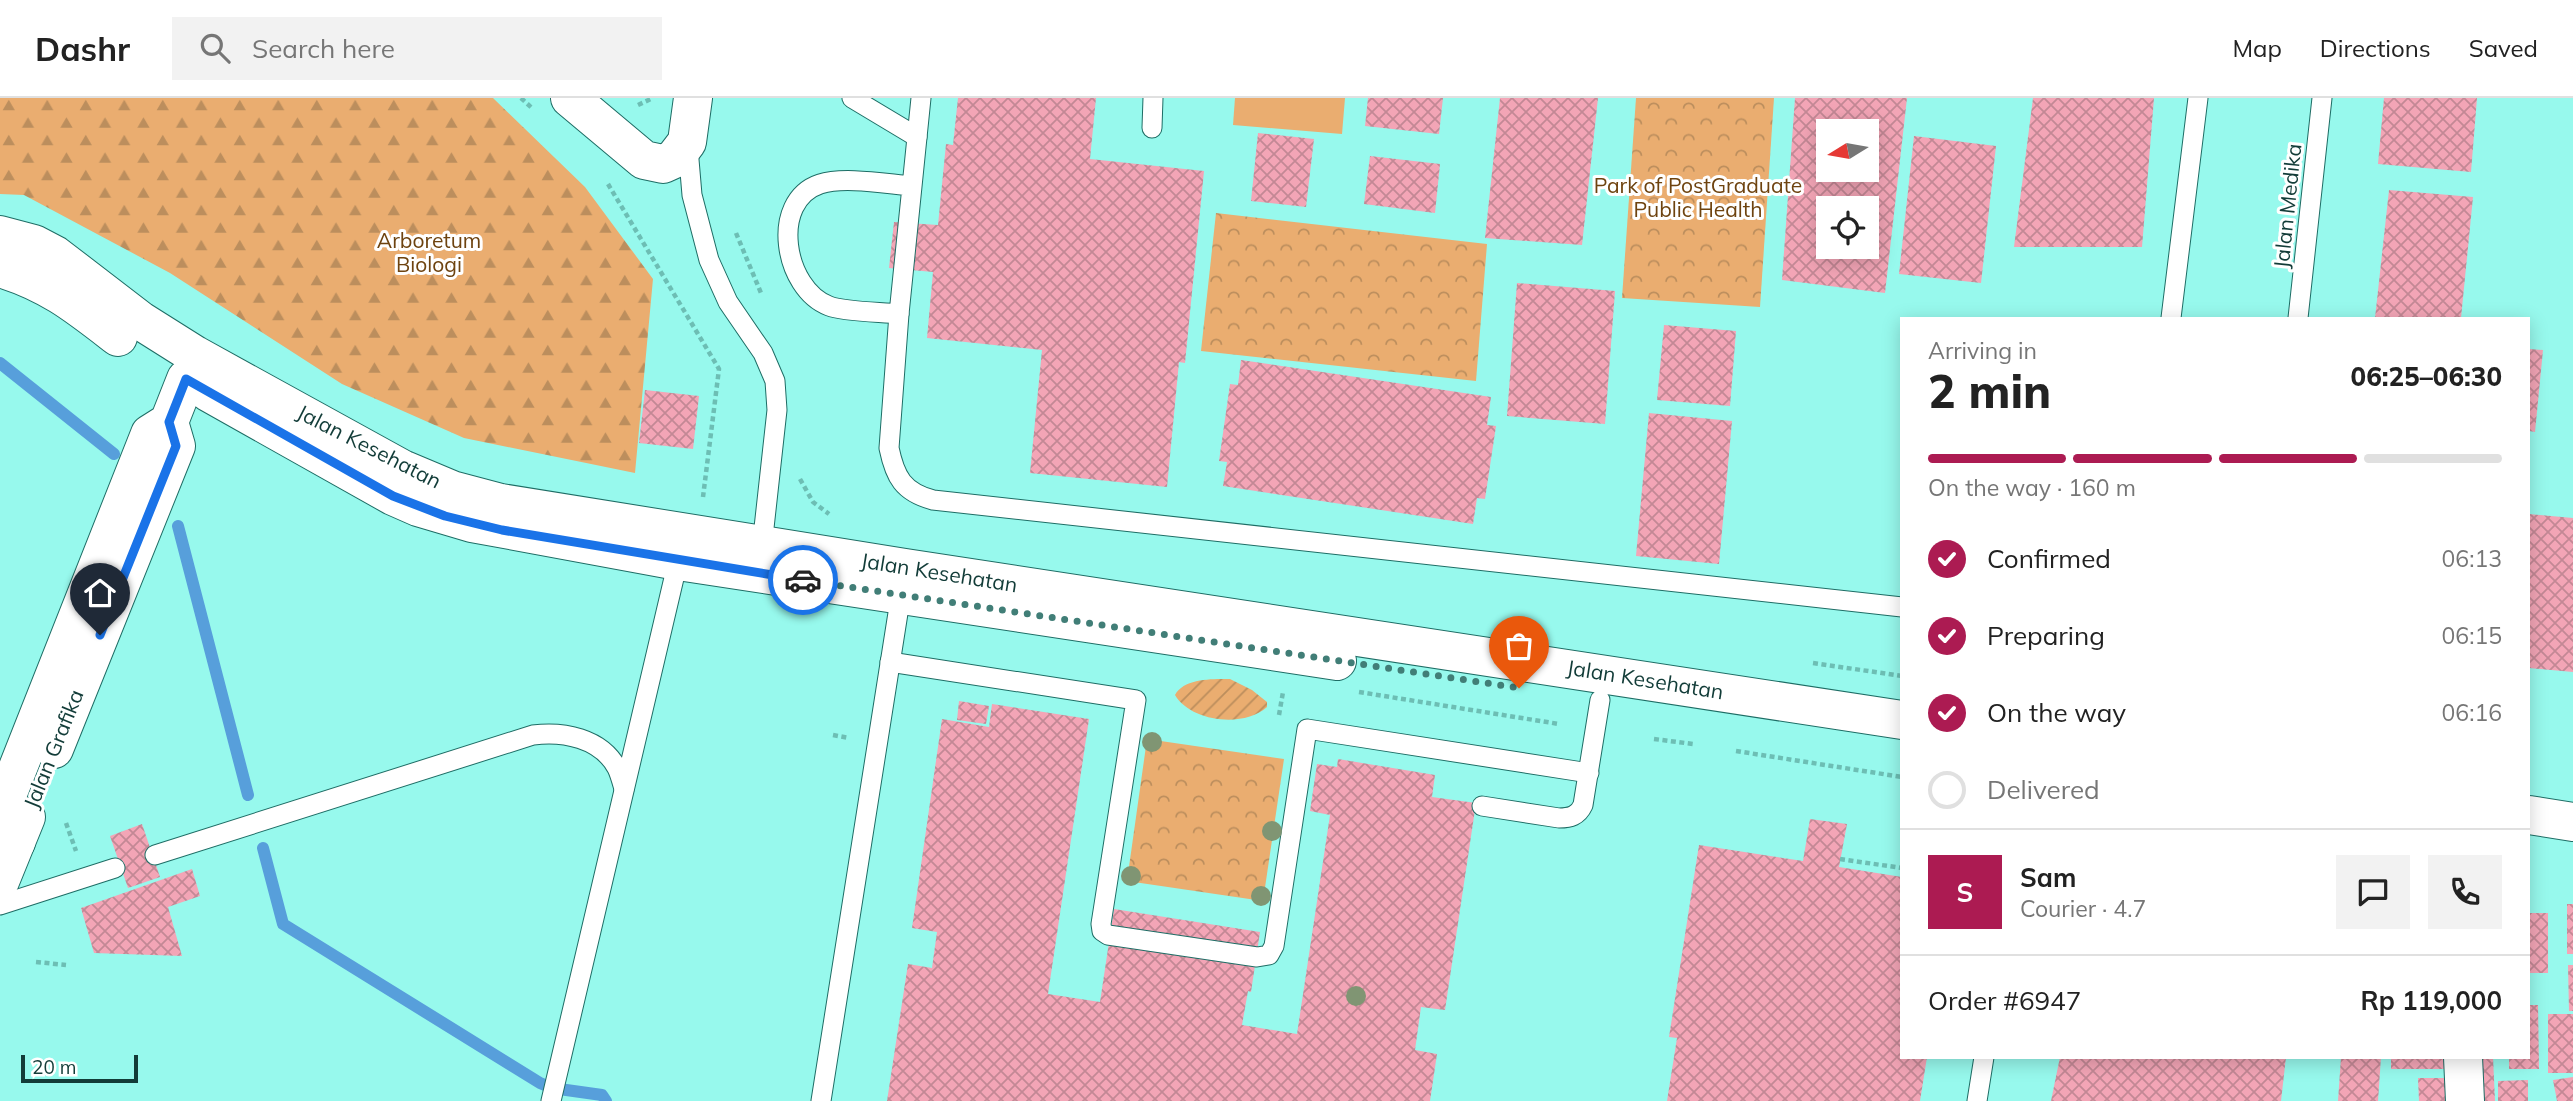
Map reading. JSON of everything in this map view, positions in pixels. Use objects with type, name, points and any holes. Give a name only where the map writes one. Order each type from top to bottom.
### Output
[{"type":"street","points":[[555,107],[651,163],[668,162],[684,149],[691,115]]},
{"type":"street","name":"Jalan Kesehatan","points":[[0,235],[34,244],[55,255],[141,321],[190,367],[393,496],[418,507],[502,530],[688,548],[1602,687],[1900,745]]},
{"type":"street","name":"Jalan Kesehatan","points":[[0,268],[29,277],[51,288],[126,343],[190,367]]},
{"type":"street","name":"Jalan Grafika","points":[[0,881],[154,462],[176,446],[169,422],[190,367]]},
{"type":"street","name":"Jalan Kesehatan","points":[[688,548],[762,546],[903,581]]},
{"type":"street","name":"Jalan Kesehatan","points":[[1602,687],[1900,720]]},
{"type":"street","points":[[2530,815],[2573,822]]},
{"type":"street","points":[[2530,840],[2573,847]]},
{"type":"street","points":[[2463,1059],[2465,1101]]},
{"type":"lane","points":[[852,98],[917,137]]},
{"type":"lane","points":[[921,98],[888,448],[902,483],[915,495],[947,502],[1900,607]]},
{"type":"lane","points":[[1152,128],[1153,98]]},
{"type":"lane","points":[[2171,317],[2198,98]]},
{"type":"lane","name":"Jalan Medika","points":[[2298,317],[2322,98]]},
{"type":"lane","points":[[691,115],[689,175],[705,249],[728,302],[763,353],[775,381],[777,410],[762,546]]},
{"type":"lane","points":[[899,314],[830,307],[811,295],[790,259],[786,234],[803,195],[820,184],[840,181],[912,186]]},
{"type":"lane","points":[[551,1101],[625,790],[688,548]]},
{"type":"lane","points":[[821,1101],[903,581]]},
{"type":"lane","points":[[890,662],[1136,700],[1101,924],[1102,931],[1108,935],[1257,957],[1269,955],[1274,946],[1303,779],[1307,729],[1589,773]]},
{"type":"lane","points":[[1482,806],[1559,818],[1574,816],[1580,811],[1589,773],[1602,687]]},
{"type":"lane","points":[[155,855],[533,735],[552,732],[588,742],[605,752],[616,766],[625,790]]},
{"type":"lane","points":[[0,905],[115,868]]},
{"type":"lane","points":[[1977,1101],[1984,1059]]},
{"type":"path","points":[[521,98],[555,107]]},
{"type":"path","points":[[606,180],[719,369],[688,548]]},
{"type":"path","points":[[735,230],[766,301]]},
{"type":"path","points":[[1280,713],[1283,694]]},
{"type":"path","points":[[833,736],[854,739]]},
{"type":"path","points":[[1654,739],[1693,744]]},
{"type":"path","points":[[1736,751],[1900,777]]},
{"type":"path","points":[[1840,859],[1900,868]]},
{"type":"path","points":[[36,962],[66,965]]},
{"type":"green space","name":"Arboretum Biologi","points":[[0,98],[493,98],[585,187],[653,279],[635,473],[464,438],[342,384],[170,273],[24,195],[0,194]]},
{"type":"green space","points":[[1235,98],[1345,98],[1342,134],[1233,125]]},
{"type":"green space","name":"Park of PostGraduate Public Health","points":[[1636,98],[1774,98],[1760,307],[1622,298]]},
{"type":"green space","points":[[1216,213],[1487,244],[1476,381],[1201,351]]},
{"type":"green space","points":[[1230,679],[1252,690],[1267,702],[1267,707],[1245,718],[1218,719],[1193,711],[1175,695],[1179,689],[1192,682]]},
{"type":"green space","points":[[1147,739],[1284,759],[1263,901],[1127,881]]},
{"type":"building","points":[[958,98],[1096,98],[1090,159],[1204,171],[1185,363],[1179,362],[1167,487],[1030,473],[1042,350],[927,338],[933,272],[889,268],[894,222],[938,225],[946,144],[953,145]]},
{"type":"building","points":[[1368,98],[1443,98],[1439,134],[1365,126]]},
{"type":"building","points":[[1500,98],[1598,98],[1582,245],[1485,238]]},
{"type":"building","points":[[1795,98],[1907,98],[1885,293],[1782,280]]},
{"type":"building","points":[[2033,98],[2154,98],[2142,247],[2014,247]]},
{"type":"building","points":[[2384,98],[2477,98],[2471,172],[2378,164]]},
{"type":"building","points":[[1258,133],[1314,139],[1306,207],[1251,201]]},
{"type":"building","points":[[1914,136],[1996,146],[1981,283],[1899,274]]},
{"type":"building","points":[[1370,156],[1440,164],[1435,213],[1364,204]]},
{"type":"building","points":[[2389,190],[2473,197],[2461,317],[2375,317]]},
{"type":"building","points":[[1517,283],[1615,291],[1605,424],[1507,416]]},
{"type":"building","points":[[1664,325],[1736,331],[1730,406],[1657,400]]},
{"type":"building","points":[[2530,349],[2543,350],[2535,432],[2530,431]]},
{"type":"building","points":[[1241,360],[1491,397],[1487,425],[1496,426],[1485,499],[1477,498],[1473,524],[1223,486],[1227,462],[1219,461],[1230,384],[1238,385]]},
{"type":"building","points":[[645,390],[699,396],[693,449],[639,443]]},
{"type":"building","points":[[1649,413],[1732,421],[1719,564],[1636,556]]},
{"type":"building","points":[[2530,514],[2573,518],[2573,672],[2530,668]]},
{"type":"building","points":[[959,701],[989,706],[986,724],[957,720]]},
{"type":"building","points":[[992,704],[1089,719],[1048,994],[1100,1002],[1114,909],[1260,932],[1251,992],[1248,991],[1242,1025],[1297,1034],[1330,815],[1310,811],[1317,764],[1337,767],[1338,759],[1435,775],[1432,797],[1476,803],[1445,1010],[1421,1007],[1415,1050],[1437,1054],[1430,1101],[887,1101],[908,964],[932,968],[937,932],[912,928],[942,719],[989,727]]},
{"type":"building","points":[[1810,819],[1847,824],[1839,867],[1900,877],[1900,1059],[1927,1059],[1920,1101],[1667,1101],[1677,1038],[1669,1037],[1699,845],[1803,861]]},
{"type":"building","points":[[142,824],[160,877],[128,888],[110,836]]},
{"type":"building","points":[[192,869],[200,896],[168,907],[182,956],[94,953],[81,908]]},
{"type":"building","points":[[2567,904],[2573,904],[2573,954],[2567,954]]},
{"type":"building","points":[[2530,913],[2548,913],[2548,973],[2530,973]]},
{"type":"building","points":[[2568,965],[2573,965],[2573,1011],[2569,1011]]},
{"type":"building","points":[[2530,1005],[2538,1005],[2539,1069],[2509,1069],[2509,1059],[2530,1059]]},
{"type":"building","points":[[2548,1014],[2573,1014],[2573,1073],[2548,1073]]},
{"type":"building","points":[[2060,1059],[2286,1059],[2281,1101],[2051,1101]]},
{"type":"building","points":[[2341,1059],[2381,1059],[2378,1101],[2338,1101]]},
{"type":"building","points":[[2391,1059],[2454,1059],[2454,1069],[2391,1069]]},
{"type":"building","points":[[2466,1059],[2493,1059],[2495,1101],[2468,1101]]},
{"type":"building","points":[[2573,1077],[2573,1101],[2557,1101],[2553,1080]]},
{"type":"building","points":[[2418,1078],[2449,1078],[2450,1101],[2419,1101]]},
{"type":"building","points":[[2528,1080],[2528,1101],[2498,1101],[2498,1081]]},
{"type":"waterway","points":[[0,363],[114,454]]},
{"type":"waterway","points":[[178,526],[248,795]]},
{"type":"waterway","points":[[263,848],[283,924],[540,1083],[552,1088],[602,1095],[606,1101]]},
{"type":"way so far","points":[[803,580],[1519,688]]},
{"type":"route","points":[[100,635],[176,446],[169,422],[186,379],[393,496],[445,516],[502,530],[803,580]]}]
